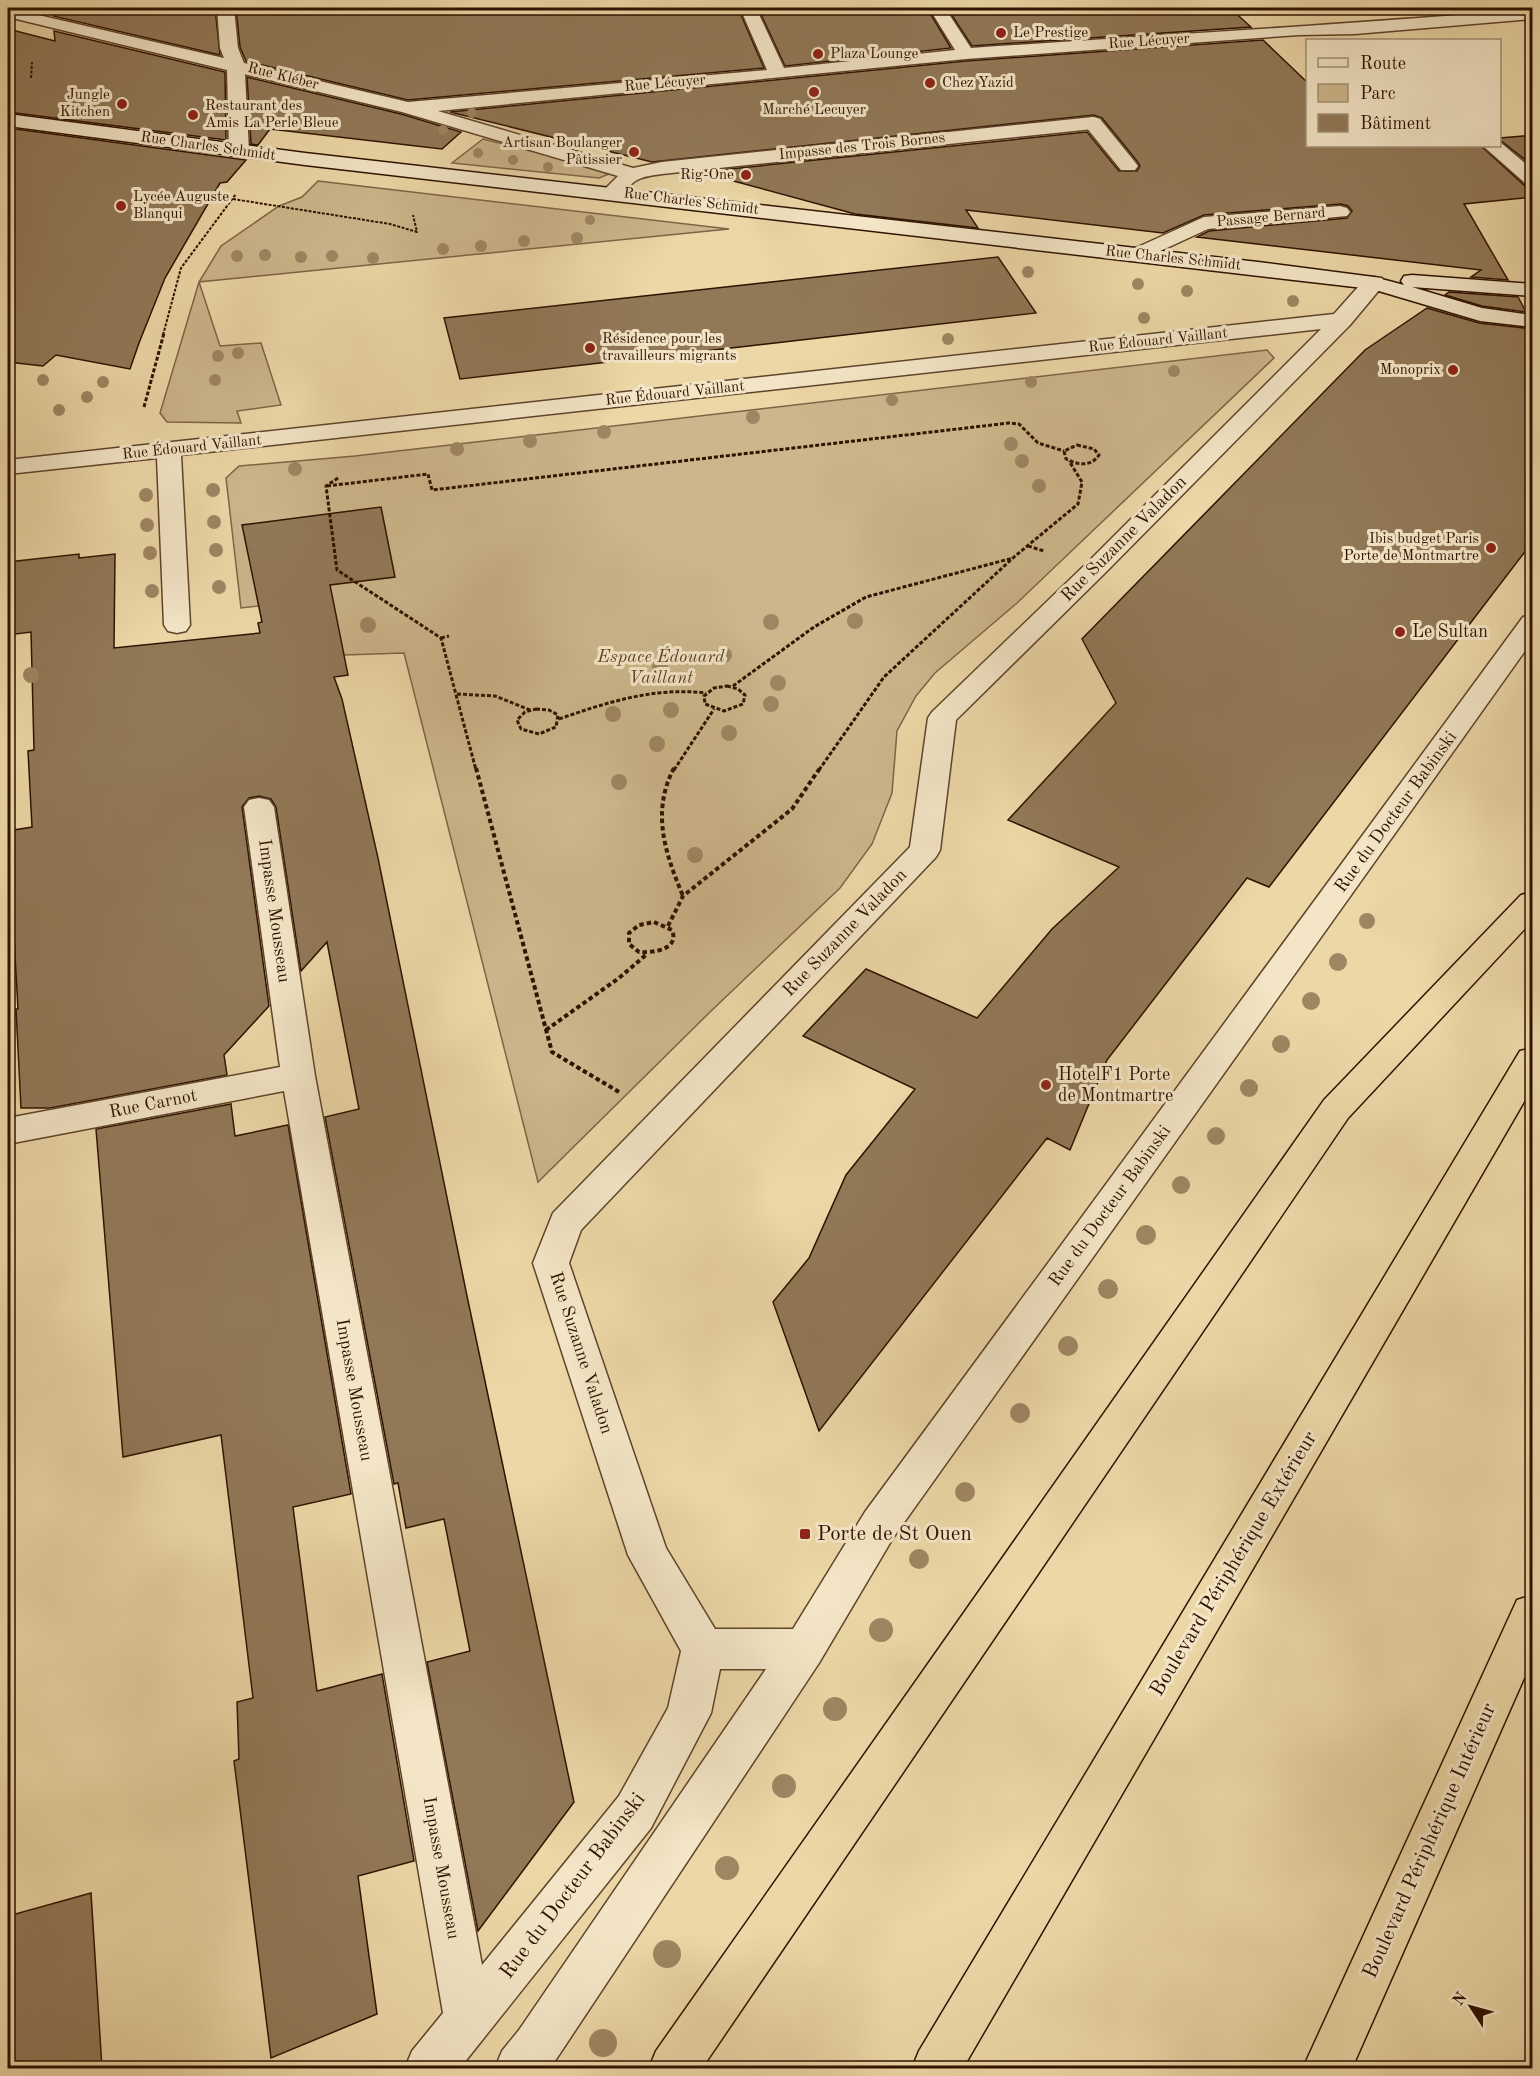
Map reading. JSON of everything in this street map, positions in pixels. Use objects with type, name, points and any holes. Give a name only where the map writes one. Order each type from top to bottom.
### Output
[{"type":"highway","points":[[673,2068],[1336,1109],[1533,902]]},
{"type":"highway","name":"Boulevard Périphérique Extérieur","points":[[936,2068],[1533,1060]]},
{"type":"highway","name":"Boulevard Périphérique Intérieur","points":[[1327,2068],[1533,1614]]},
{"type":"street","points":[[226,8],[229,48],[236,66],[235,102],[239,152]]},
{"type":"street","points":[[748,8],[778,74]]},
{"type":"street","points":[[937,8],[966,54]]},
{"type":"street","name":"Rue Kléber","points":[[8,12],[35,13],[408,108],[632,174]]},
{"type":"street","name":"Rue Lécuyer","points":[[408,108],[966,54],[1299,30],[1362,35],[1533,14]]},
{"type":"street","points":[[1338,15],[1362,35]]},
{"type":"street","name":"Rue Charles Schmidt","points":[[8,120],[239,152],[610,193],[1374,283],[1441,282],[1533,290]]},
{"type":"street","name":"Impasse des Trois Bornes","points":[[632,174],[662,168],[1092,123],[1128,166]]},
{"type":"street","points":[[1494,147],[1533,179]]},
{"type":"street","points":[[610,193],[632,174]]},
{"type":"street","name":"Passage Bernard","points":[[1136,255],[1204,223],[1340,212]]},
{"type":"street","name":"Rue Charles Schmidt","points":[[1374,283],[1480,314],[1533,321]]},
{"type":"street","name":"Rue Suzanne Valadon","points":[[703,1648],[648,1556],[551,1263],[566,1223],[926,850],[942,718],[1097,567],[1342,320],[1374,283]]},
{"type":"street","name":"Rue Édouard Vaillant","points":[[8,467],[1342,320]]},
{"type":"street","points":[[169,451],[177,625]]},
{"type":"street","name":"Rue du Docteur Babinski","points":[[519,2068],[537,2047],[804,1649],[879,1525],[1533,623]]},
{"type":"street","name":"Impasse Mousseau","points":[[259,807],[298,1076],[468,2021]]},
{"type":"street","name":"Rue Carnot","points":[[8,1131],[298,1076]]},
{"type":"street","points":[[703,1648],[804,1649]]},
{"type":"street","name":"Rue du Docteur Babinski","points":[[429,2068],[635,1812],[688,1713],[703,1648]]},
{"type":"path","points":[[29,123],[35,13]]},
{"type":"path","points":[[144,409],[181,268],[264,154]]},
{"type":"path","points":[[233,199],[390,224],[417,232],[412,211]]},
{"type":"path","points":[[326,486],[428,474],[432,490],[1009,423],[1019,424],[1029,438],[1047,447],[1064,451],[1072,446],[1083,446],[1094,449],[1098,454],[1092,463],[1081,464],[1069,461]]},
{"type":"path","points":[[326,486],[357,465],[355,456],[327,432]]},
{"type":"path","points":[[668,926],[683,896],[792,809],[884,677],[1014,557],[1078,504],[1082,482],[1064,456],[1064,451]]},
{"type":"path","points":[[326,486],[337,570],[441,638],[552,1052],[666,1120]]},
{"type":"path","points":[[733,686],[814,627],[866,597],[1014,557]]},
{"type":"path","points":[[441,638],[449,636]]},
{"type":"path","points":[[559,719],[558,715],[549,710],[530,710],[524,712],[517,720],[521,729],[531,734],[551,731],[559,719],[588,709],[659,691],[686,689],[706,693],[720,686],[733,686],[743,692],[743,704],[734,709],[714,709],[705,704],[706,693]]},
{"type":"path","points":[[457,694],[482,693],[510,699],[530,710]]},
{"type":"path","points":[[683,896],[668,865],[659,827],[660,801],[671,770],[714,709]]},
{"type":"path","points":[[647,922],[662,923],[668,926],[675,935],[672,945],[662,952],[647,954],[639,952],[629,944],[629,933],[647,922]]},
{"type":"path","points":[[546,1030],[619,978],[647,954]]},
{"type":"green space","points":[[483,139],[600,168],[609,174],[599,178],[452,163]]},
{"type":"green space","points":[[318,181],[729,229],[199,282],[221,246],[279,206],[302,197]]},
{"type":"green space","points":[[199,282],[220,346],[261,343],[281,405],[237,411],[241,423],[167,422],[160,413]]},
{"type":"green space","name":"Espace Édouard Vaillant","points":[[1267,350],[1274,358],[1017,603],[935,673],[916,696],[897,731],[892,793],[872,844],[840,888],[709,1013],[538,1182],[404,653],[344,655],[323,598],[241,608],[226,478],[239,466],[355,456]]},
{"type":"building","points":[[53,8],[215,8],[220,55],[53,16]]},
{"type":"building","points":[[236,8],[738,8],[764,68],[408,100],[246,61],[240,47]]},
{"type":"building","points":[[758,8],[927,8],[951,48],[785,66]]},
{"type":"building","points":[[947,8],[1230,8],[1251,27],[972,46]]},
{"type":"building","points":[[8,29],[55,41],[54,31],[225,72],[226,140],[8,112]]},
{"type":"building","points":[[1263,40],[1306,81],[1306,147],[1482,147],[1524,185],[1533,187],[1533,197],[1464,204],[1508,280],[1471,277],[1481,270],[1197,237],[1209,231],[1347,218],[1352,211],[1348,206],[1341,204],[1204,215],[1163,233],[966,210],[978,228],[855,214],[700,172],[1087,132],[1119,171],[1137,171],[1140,166],[1137,161],[1102,118],[1094,115],[652,162],[450,112],[966,61]]},
{"type":"building","points":[[247,77],[401,114],[461,132],[442,149],[270,129],[258,145],[251,144]]},
{"type":"building","points":[[8,128],[246,160],[227,182],[220,183],[165,278],[130,369],[56,355],[43,366],[8,362]]},
{"type":"building","points":[[1533,135],[1533,166],[1501,141],[1501,138]]},
{"type":"building","name":"Résidence pour les travailleurs migrants","points":[[998,257],[1036,313],[460,379],[444,318]]},
{"type":"building","points":[[1449,292],[1518,297],[1526,312],[1482,306],[1445,295]]},
{"type":"building","points":[[1427,308],[1479,323],[1533,329],[1533,541],[1269,887],[1247,878],[1107,1060],[1070,1150],[1047,1138],[819,1431],[773,1302],[809,1258],[846,1175],[915,1089],[803,1036],[866,969],[977,1018],[1052,929],[1119,867],[1008,820],[1116,703],[1082,639],[1365,350]]},
{"type":"building","points":[[381,507],[395,577],[330,585],[348,675],[334,677],[342,699],[378,858],[467,1296],[574,1802],[478,1931],[427,1662],[470,1651],[444,1519],[406,1528],[398,1483],[394,1484],[325,1117],[359,1109],[327,942],[301,971],[276,807],[271,799],[259,796],[249,798],[242,807],[269,1006],[224,1055],[227,1075],[50,1108],[21,1108],[8,831],[32,827],[28,751],[34,750],[31,632],[8,635],[8,562],[79,554],[79,558],[115,554],[114,648],[260,633],[258,623],[262,622],[242,525]]},
{"type":"building","points":[[231,1104],[235,1136],[288,1125],[351,1494],[293,1507],[317,1691],[382,1674],[414,1861],[358,1876],[377,2014],[271,2058],[234,1761],[239,1759],[237,1702],[253,1698],[221,1435],[123,1457],[96,1129]]},
{"type":"building","points":[[91,1893],[102,2068],[8,2068],[8,1916]]},
{"type":"place","name":"Le Prestige","points":[[1001,33]]},
{"type":"place","name":"Plaza Lounge","points":[[818,54]]},
{"type":"place","name":"Chez Yazid","points":[[930,83]]},
{"type":"place","name":"Marché Lecuyer","points":[[814,92]]},
{"type":"place","name":"Jungle Kitchen","points":[[122,104]]},
{"type":"place","name":"Restaurant des Amis La Perle Bleue","points":[[193,115]]},
{"type":"place","name":"Artisan Boulanger Pâtissier","points":[[634,152]]},
{"type":"place","name":"Rig-One","points":[[746,175]]},
{"type":"place","name":"Lycée Auguste Blanqui","points":[[121,206]]},
{"type":"place","name":"Résidence pour les travailleurs migrants","points":[[590,348]]},
{"type":"place","name":"Monoprix","points":[[1453,370]]},
{"type":"place","name":"Ibis budget Paris Porte de Montmartre","points":[[1491,548]]},
{"type":"place","name":"Le Sultan","points":[[1400,632]]},
{"type":"place","name":"HotelF1 Porte de Montmartre","points":[[1046,1085]]},
{"type":"place","name":"Porte de St Ouen","points":[[805,1534]]}]
